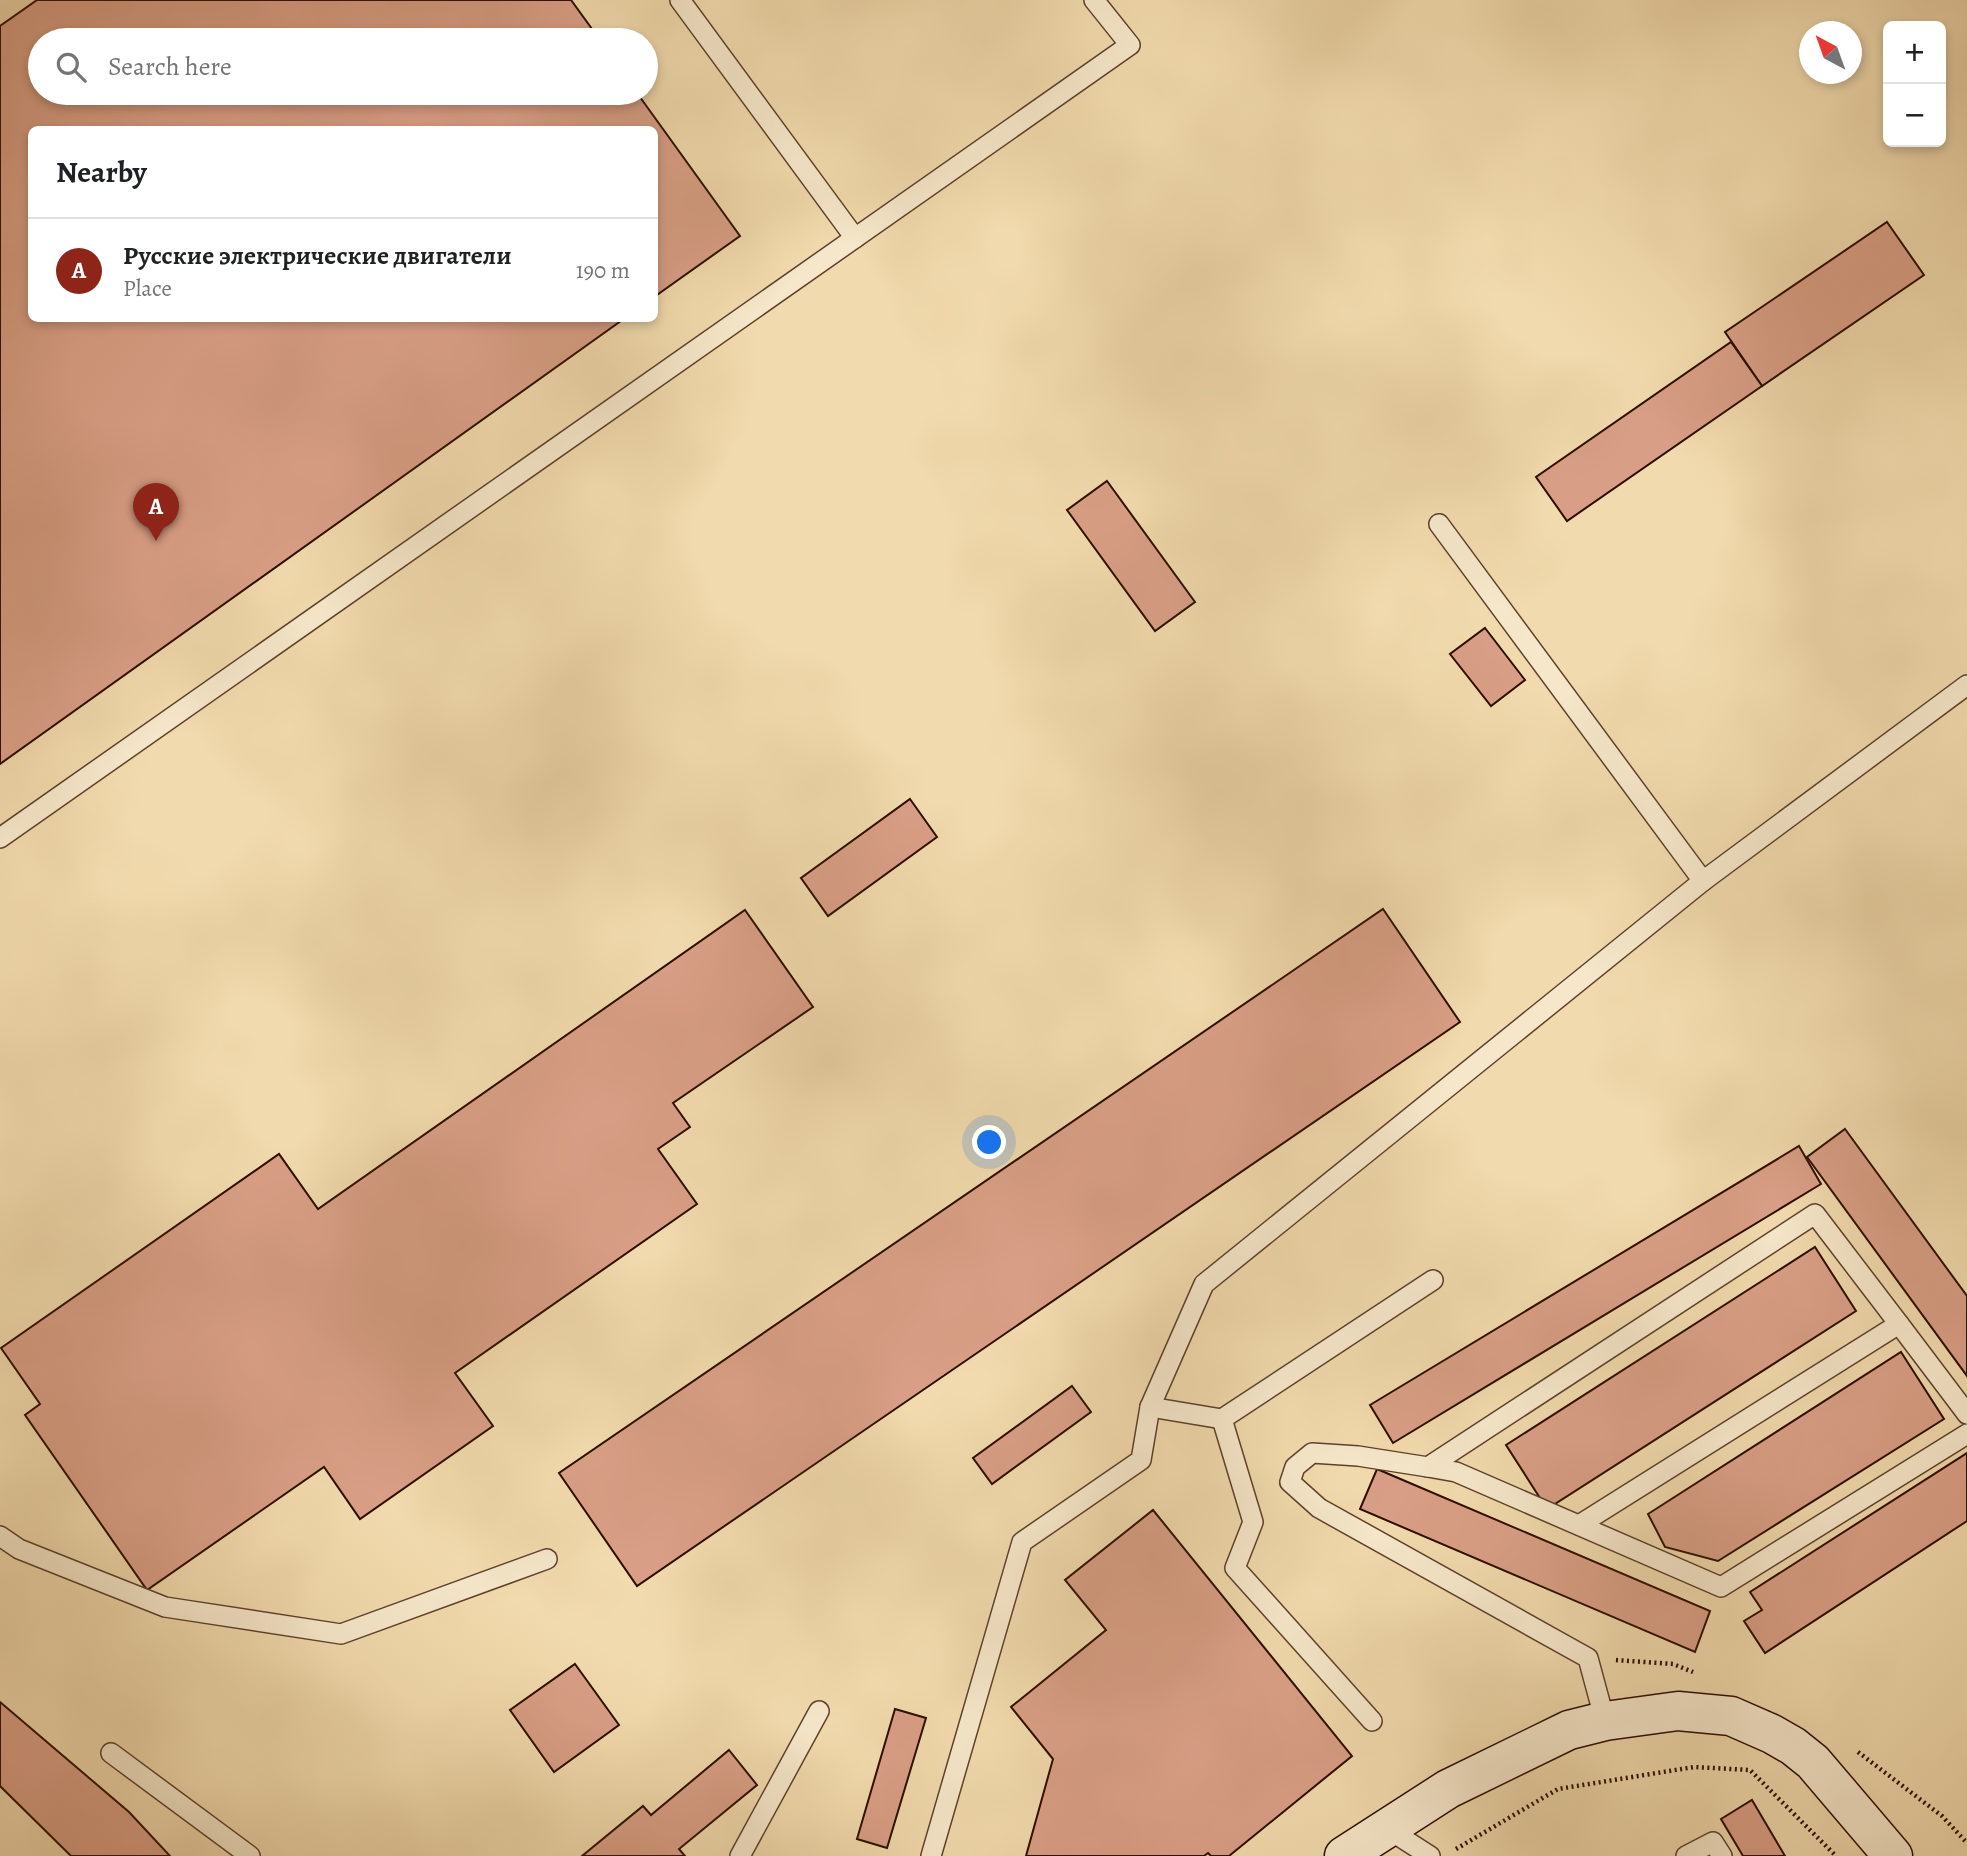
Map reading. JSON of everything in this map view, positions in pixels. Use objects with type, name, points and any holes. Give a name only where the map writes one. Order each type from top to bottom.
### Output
[{"type":"street","points":[[1344,1856],[1448,1790],[1569,1730],[1639,1715],[1678,1711],[1731,1716],[1793,1746],[1813,1762],[1893,1856]]},
{"type":"lane","points":[[680,0],[855,238]]},
{"type":"lane","points":[[0,838],[1130,45],[1094,0]]},
{"type":"lane","points":[[1439,523],[1703,881]]},
{"type":"lane","points":[[931,1856],[1022,1542],[1141,1460],[1150,1407],[1204,1284],[1703,881],[1967,685]]},
{"type":"lane","points":[[1427,1467],[1815,1214],[1967,1414]]},
{"type":"lane","points":[[1150,1407],[1222,1419],[1433,1280]]},
{"type":"lane","points":[[1578,1525],[1899,1324]]},
{"type":"lane","points":[[1222,1419],[1253,1522],[1235,1568],[1372,1721]]},
{"type":"lane","points":[[1605,1721],[1588,1658],[1319,1508],[1290,1482],[1295,1466],[1312,1453],[1456,1472],[1721,1587],[1967,1434]]},
{"type":"lane","points":[[0,1536],[19,1549],[165,1607],[341,1634],[547,1559]]},
{"type":"lane","points":[[740,1856],[819,1711]]},
{"type":"lane","points":[[111,1753],[250,1856]]},
{"type":"lane","points":[[1388,1829],[1430,1856]]},
{"type":"lane","points":[[1686,1856],[1713,1842],[1722,1856]]},
{"type":"path","points":[[1456,1849],[1559,1789],[1695,1767],[1750,1770],[1836,1856]]},
{"type":"building","points":[[37,0],[571,0],[591,28],[28,28],[28,105],[646,105],[740,236],[658,294],[658,126],[28,126],[28,322],[619,322],[0,764],[0,26]]},
{"type":"building","points":[[1887,222],[1924,275],[1762,386],[1725,332]]},
{"type":"building","points":[[1731,342],[1762,386],[1567,521],[1536,477]]},
{"type":"building","points":[[1107,481],[1195,602],[1155,631],[1067,510]]},
{"type":"building","points":[[1485,628],[1525,680],[1491,706],[1450,654]]},
{"type":"building","points":[[910,799],[937,837],[828,916],[801,878]]},
{"type":"building","points":[[1383,909],[1460,1022],[637,1586],[559,1473]]},
{"type":"building","points":[[745,910],[813,1007],[673,1103],[690,1127],[658,1149],[697,1204],[455,1373],[493,1426],[360,1519],[324,1467],[147,1590],[25,1415],[40,1404],[1,1348],[279,1154],[318,1209]]},
{"type":"building","points":[[1845,1129],[1967,1296],[1967,1376],[1807,1157]]},
{"type":"building","points":[[1799,1146],[1821,1184],[1393,1443],[1370,1405]]},
{"type":"building","points":[[1815,1247],[1856,1311],[1547,1509],[1506,1445]]},
{"type":"building","points":[[1901,1352],[1944,1419],[1718,1561],[1665,1547],[1648,1514]]},
{"type":"building","points":[[1072,1386],[1091,1412],[992,1484],[973,1458]]},
{"type":"building","points":[[1967,1453],[1967,1521],[1765,1653],[1744,1621],[1762,1610],[1750,1592]]},
{"type":"building","points":[[1377,1469],[1710,1611],[1695,1652],[1360,1509]]},
{"type":"building","points":[[1153,1510],[1352,1756],[1229,1856],[1211,1856],[1208,1853],[1204,1856],[1026,1856],[1053,1759],[1011,1707],[1106,1630],[1065,1580]]},
{"type":"building","points":[[575,1664],[619,1725],[554,1772],[510,1710]]},
{"type":"building","points":[[0,1702],[129,1812],[170,1856],[71,1856],[0,1786]]},
{"type":"building","points":[[895,1709],[926,1718],[887,1848],[857,1839]]},
{"type":"building","points":[[729,1750],[757,1785],[679,1849],[685,1856],[582,1856],[643,1806],[651,1815]]},
{"type":"building","points":[[1752,1800],[1785,1856],[1743,1856],[1721,1819]]},
{"type":"place","name":"Русские электрические двигатели","points":[[156,541]]}]
